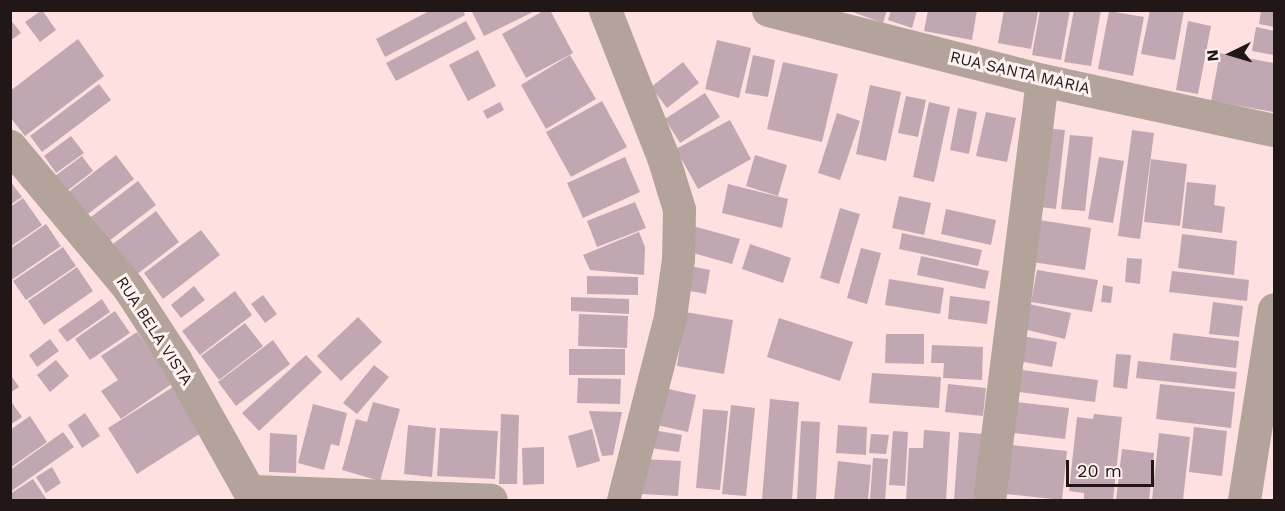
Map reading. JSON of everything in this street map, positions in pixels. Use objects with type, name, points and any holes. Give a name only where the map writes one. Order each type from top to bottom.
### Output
[{"type":"street","points":[[605,10],[663,157],[679,209],[678,259],[670,317],[623,501]]},
{"type":"street","name":"RUA SANTA MARIA","points":[[768,10],[1042,80],[1275,130]]},
{"type":"street","points":[[989,501],[1042,80]]},
{"type":"street","name":"RUA BELA VISTA","points":[[10,146],[128,287],[253,496]]},
{"type":"street","points":[[1244,501],[1275,309]]},
{"type":"street","points":[[253,496],[491,501]]},
{"type":"building","points":[[42,10],[56,30],[40,42],[25,22]]},
{"type":"building","points":[[431,10],[463,10],[465,15],[385,57],[376,39]]},
{"type":"building","points":[[471,10],[537,10],[484,36]]},
{"type":"building","points":[[545,10],[550,10],[573,53],[526,78],[502,34]]},
{"type":"building","points":[[847,10],[887,10],[883,23]]},
{"type":"building","points":[[891,10],[917,10],[912,28],[888,20]]},
{"type":"building","points":[[928,10],[977,10],[972,40],[924,31]]},
{"type":"building","points":[[1004,10],[1038,12],[1031,49],[998,43]]},
{"type":"building","points":[[1040,10],[1070,10],[1061,60],[1032,55]]},
{"type":"building","points":[[1074,10],[1101,10],[1091,66],[1064,62]]},
{"type":"building","points":[[1150,10],[1184,10],[1175,60],[1141,54]]},
{"type":"building","points":[[1261,10],[1274,10],[1274,27],[1259,24]]},
{"type":"building","points":[[1109,11],[1144,17],[1133,76],[1098,69]]},
{"type":"building","points":[[10,19],[21,33],[10,41]]},
{"type":"building","points":[[466,21],[476,39],[396,81],[386,63]]},
{"type":"building","points":[[1188,21],[1211,26],[1198,94],[1176,90]]},
{"type":"building","points":[[1256,27],[1274,31],[1274,55],[1252,51]]},
{"type":"building","points":[[78,39],[104,76],[25,136],[10,117],[10,91]]},
{"type":"building","points":[[717,40],[751,48],[739,98],[705,89]]},
{"type":"building","points":[[478,50],[496,86],[468,101],[449,65]]},
{"type":"building","points":[[1220,53],[1274,63],[1274,112],[1211,101]]},
{"type":"building","points":[[570,55],[596,99],[546,129],[521,85]]},
{"type":"building","points":[[753,55],[775,60],[768,97],[745,93]]},
{"type":"building","points":[[683,62],[699,83],[667,108],[651,87]]},
{"type":"building","points":[[783,62],[838,74],[822,142],[767,129]]},
{"type":"building","points":[[99,84],[111,100],[42,152],[30,136]]},
{"type":"building","points":[[870,85],[901,92],[886,161],[856,154]]},
{"type":"building","points":[[705,93],[720,117],[680,143],[665,119]]},
{"type":"building","points":[[906,96],[926,100],[918,137],[898,133]]},
{"type":"building","points":[[602,101],[627,147],[571,177],[546,132]]},
{"type":"building","points":[[500,102],[504,110],[487,119],[483,111]]},
{"type":"building","points":[[929,102],[950,107],[934,182],[913,177]]},
{"type":"building","points":[[958,108],[977,112],[969,154],[950,150]]},
{"type":"building","points":[[986,112],[1016,118],[1007,162],[976,156]]},
{"type":"building","points":[[837,113],[860,121],[840,180],[818,173]]},
{"type":"building","points":[[730,120],[751,159],[698,189],[676,149]]},
{"type":"building","points":[[1043,128],[1065,130],[1056,209],[1033,206]]},
{"type":"building","points":[[1132,130],[1154,133],[1140,239],[1118,236]]},
{"type":"building","points":[[1070,135],[1093,137],[1085,211],[1061,209]]},
{"type":"building","points":[[71,136],[84,153],[56,173],[44,156]]},
{"type":"building","points":[[116,155],[134,179],[80,220],[62,197]]},
{"type":"building","points":[[755,155],[787,165],[778,196],[746,186]]},
{"type":"building","points":[[82,156],[93,171],[67,191],[55,176]]},
{"type":"building","points":[[625,157],[640,192],[583,218],[567,183]]},
{"type":"building","points":[[1099,157],[1124,161],[1113,223],[1088,219]]},
{"type":"building","points":[[1151,159],[1187,164],[1180,226],[1144,222]]},
{"type":"building","points":[[10,181],[22,197],[10,205]]},
{"type":"building","points":[[138,181],[156,205],[105,244],[87,220]]},
{"type":"building","points":[[1187,182],[1216,185],[1214,205],[1225,207],[1222,233],[1182,228]]},
{"type":"building","points":[[728,184],[788,199],[782,228],[722,213]]},
{"type":"building","points":[[899,196],[931,203],[924,235],[892,228]]},
{"type":"building","points":[[23,198],[42,225],[10,247],[10,207]]},
{"type":"building","points":[[635,202],[646,228],[597,247],[587,221]]},
{"type":"building","points":[[840,208],[860,214],[839,284],[820,278]]},
{"type":"building","points":[[946,209],[996,220],[991,245],[941,234]]},
{"type":"building","points":[[156,211],[179,242],[136,275],[113,244]]},
{"type":"building","points":[[1039,220],[1091,228],[1085,270],[1032,262]]},
{"type":"building","points":[[46,224],[61,246],[10,281],[10,249]]},
{"type":"building","points":[[693,226],[740,239],[732,264],[686,251]]},
{"type":"building","points":[[201,230],[220,255],[163,299],[144,273]]},
{"type":"building","points":[[639,232],[645,247],[644,275],[590,270],[583,255]]},
{"type":"building","points":[[902,233],[982,250],[978,266],[899,249]]},
{"type":"building","points":[[1182,234],[1237,241],[1234,275],[1178,268]]},
{"type":"building","points":[[750,244],[791,258],[783,283],[742,269]]},
{"type":"building","points":[[63,247],[76,266],[26,300],[13,281]]},
{"type":"building","points":[[861,248],[881,253],[867,304],[847,298]]},
{"type":"building","points":[[921,256],[989,271],[985,289],[917,275]]},
{"type":"building","points":[[1127,258],[1142,259],[1140,284],[1125,282]]},
{"type":"building","points":[[690,266],[710,270],[706,294],[685,290]]},
{"type":"building","points":[[77,267],[93,291],[44,325],[28,301]]},
{"type":"building","points":[[1037,270],[1098,280],[1092,312],[1031,302]]},
{"type":"building","points":[[1172,271],[1249,280],[1247,301],[1169,292]]},
{"type":"building","points":[[587,276],[638,277],[638,295],[587,294]]},
{"type":"building","points":[[889,279],[944,288],[940,314],[885,305]]},
{"type":"building","points":[[1103,285],[1113,287],[1111,303],[1101,302]]},
{"type":"building","points":[[194,286],[205,300],[181,318],[171,305]]},
{"type":"building","points":[[235,291],[252,315],[200,355],[182,331]]},
{"type":"building","points":[[263,295],[277,314],[265,323],[251,304]]},
{"type":"building","points":[[950,296],[990,301],[987,324],[948,319]]},
{"type":"building","points":[[571,297],[629,299],[629,314],[571,311]]},
{"type":"building","points":[[102,299],[110,312],[67,342],[58,330]]},
{"type":"building","points":[[1213,302],[1243,306],[1239,337],[1209,334]]},
{"type":"building","points":[[1029,304],[1071,313],[1065,339],[1023,329]]},
{"type":"building","points":[[115,311],[130,333],[90,360],[75,339]]},
{"type":"building","points":[[685,312],[733,320],[724,374],[677,366]]},
{"type":"building","points":[[579,314],[628,316],[627,348],[578,346]]},
{"type":"building","points":[[358,317],[382,342],[341,381],[317,356]]},
{"type":"building","points":[[779,318],[853,342],[840,381],[767,357]]},
{"type":"building","points":[[245,323],[263,346],[219,380],[201,356]]},
{"type":"building","points":[[137,332],[173,383],[121,419],[101,391],[118,380],[101,356]]},
{"type":"building","points":[[1173,333],[1239,341],[1236,368],[1170,360]]},
{"type":"building","points":[[886,334],[924,334],[924,364],[885,363]]},
{"type":"building","points":[[1022,336],[1057,342],[1052,367],[1018,361]]},
{"type":"building","points":[[50,339],[59,351],[37,367],[29,355]]},
{"type":"building","points":[[273,340],[290,364],[236,406],[218,382]]},
{"type":"building","points":[[932,345],[983,347],[982,380],[943,378],[944,363],[931,363]]},
{"type":"building","points":[[569,349],[625,349],[625,375],[569,375]]},
{"type":"building","points":[[1116,354],[1131,355],[1127,389],[1113,387]]},
{"type":"building","points":[[306,355],[322,372],[259,431],[242,413]]},
{"type":"building","points":[[56,360],[69,376],[50,392],[37,375]]},
{"type":"building","points":[[1138,361],[1237,372],[1235,389],[1136,378]]},
{"type":"building","points":[[374,365],[389,377],[357,414],[343,403]]},
{"type":"building","points":[[1022,370],[1098,380],[1095,402],[1019,392]]},
{"type":"building","points":[[872,373],[941,377],[939,408],[869,403]]},
{"type":"building","points":[[10,374],[19,387],[10,393]]},
{"type":"building","points":[[578,378],[621,379],[620,404],[577,403]]},
{"type":"building","points":[[948,384],[986,388],[983,416],[945,412]]},
{"type":"building","points":[[1160,384],[1235,392],[1231,428],[1156,419]]},
{"type":"building","points":[[173,387],[201,433],[137,474],[108,428]]},
{"type":"building","points":[[664,388],[696,395],[688,432],[657,425]]},
{"type":"building","points":[[770,399],[799,402],[792,500],[762,500]]},
{"type":"building","points":[[10,400],[22,417],[10,425]]},
{"type":"building","points":[[373,402],[400,409],[380,481],[342,470],[356,419],[367,422]]},
{"type":"building","points":[[1016,402],[1069,408],[1065,439],[1013,433]]},
{"type":"building","points":[[313,404],[347,413],[339,446],[331,444],[324,470],[298,463]]},
{"type":"building","points":[[731,405],[755,408],[746,496],[722,494]]},
{"type":"building","points":[[703,409],[728,411],[720,490],[696,488]]},
{"type":"building","points":[[589,411],[622,412],[613,455],[602,456]]},
{"type":"building","points":[[85,413],[100,436],[82,448],[68,425]]},
{"type":"building","points":[[501,414],[519,415],[517,484],[499,484]]},
{"type":"building","points":[[1094,414],[1122,417],[1113,500],[1084,500],[1084,493],[1069,491],[1077,417],[1093,419]]},
{"type":"building","points":[[30,416],[47,442],[10,468],[10,430]]},
{"type":"building","points":[[801,421],[820,422],[816,500],[797,500]]},
{"type":"building","points":[[408,425],[436,428],[432,477],[404,474]]},
{"type":"building","points":[[838,425],[867,427],[866,455],[836,453]]},
{"type":"building","points":[[1194,427],[1227,431],[1222,476],[1189,472]]},
{"type":"building","points":[[440,428],[498,431],[495,479],[437,476]]},
{"type":"building","points":[[592,429],[600,461],[577,468],[568,436]]},
{"type":"building","points":[[653,430],[682,435],[679,452],[650,448]]},
{"type":"building","points":[[924,430],[950,432],[946,500],[906,500],[909,448],[923,448]]},
{"type":"building","points":[[893,431],[908,432],[905,486],[889,485]]},
{"type":"building","points":[[63,432],[74,447],[10,492],[10,470]]},
{"type":"building","points":[[959,432],[983,434],[979,500],[954,500]]},
{"type":"building","points":[[270,433],[297,435],[296,473],[269,472]]},
{"type":"building","points":[[1159,433],[1190,437],[1183,500],[1152,500]]},
{"type":"building","points":[[871,434],[889,435],[886,454],[869,453]]},
{"type":"building","points":[[1012,445],[1067,451],[1062,500],[1006,494]]},
{"type":"building","points":[[544,447],[544,484],[523,485],[522,448]]},
{"type":"building","points":[[1122,449],[1154,453],[1149,500],[1116,500]]},
{"type":"building","points":[[873,458],[888,459],[885,500],[870,500]]},
{"type":"building","points":[[644,459],[681,461],[678,496],[642,494]]},
{"type":"building","points":[[838,461],[871,465],[868,500],[834,500]]},
{"type":"building","points":[[52,467],[61,483],[46,493],[36,477]]},
{"type":"building","points":[[33,479],[47,500],[10,500],[10,494]]}]
